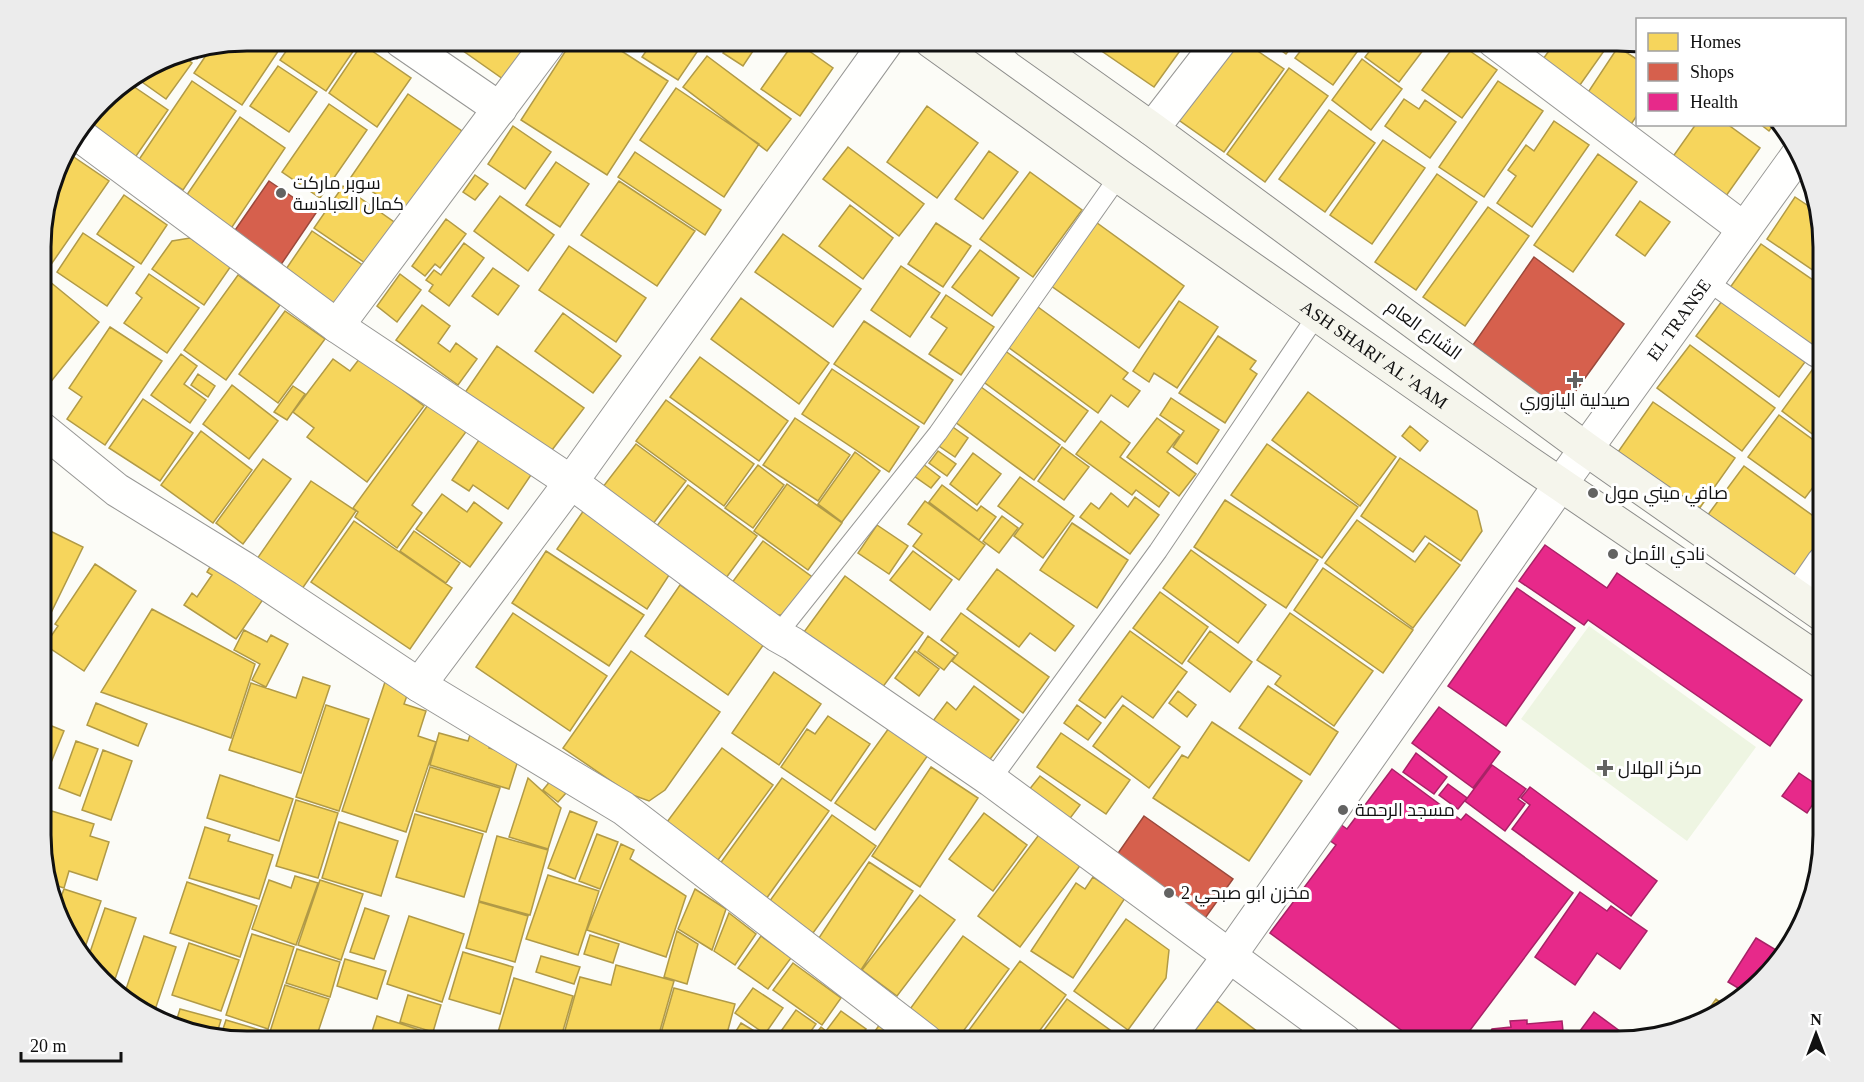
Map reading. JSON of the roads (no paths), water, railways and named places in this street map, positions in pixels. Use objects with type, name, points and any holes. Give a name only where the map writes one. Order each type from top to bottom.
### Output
[{"type":"street","points":[[417,51],[500,109]]},
{"type":"street","points":[[337,326],[542,51]]},
{"type":"street","points":[[419,685],[571,482],[879,51]]},
{"type":"street","name":"ASH SHARI' AL 'AAM","points":[[946,51],[1119,176],[1560,485],[1813,656]]},
{"type":"street","name":"الشارع العام","points":[[1043,51],[1586,449],[1811,606]]},
{"type":"street","points":[[1152,129],[1212,51]]},
{"type":"street","points":[[1509,51],[1744,229]]},
{"type":"street","points":[[84,138],[337,326],[571,482],[777,635],[794,644],[991,780],[1331,1031]]},
{"type":"street","name":"EL TRANSE","points":[[1174,1031],[1230,956],[1560,485],[1793,161]]},
{"type":"street","points":[[51,436],[117,490],[245,569],[419,685],[623,808],[913,1031]]},
{"type":"lane","points":[[777,635],[938,433],[1119,176]]},
{"type":"lane","points":[[1707,281],[1813,356]]},
{"type":"lane","points":[[991,780],[1158,551],[1317,315]]},
{"type":"place","name":"سوبر ماركت كمال العبادسة","points":[[281,193]]},
{"type":"place","name":"صيدلية اليازوري","points":[[1575,380]]},
{"type":"place","name":"صافي ميني مول","points":[[1593,493]]},
{"type":"place","name":"نادي الأمل","points":[[1613,554]]},
{"type":"place","name":"مركز الهلال","points":[[1605,768]]},
{"type":"place","name":"مسجد الرحمة","points":[[1343,810]]},
{"type":"place","name":"مخزن ابو صبحي 2","points":[[1169,893]]}]
